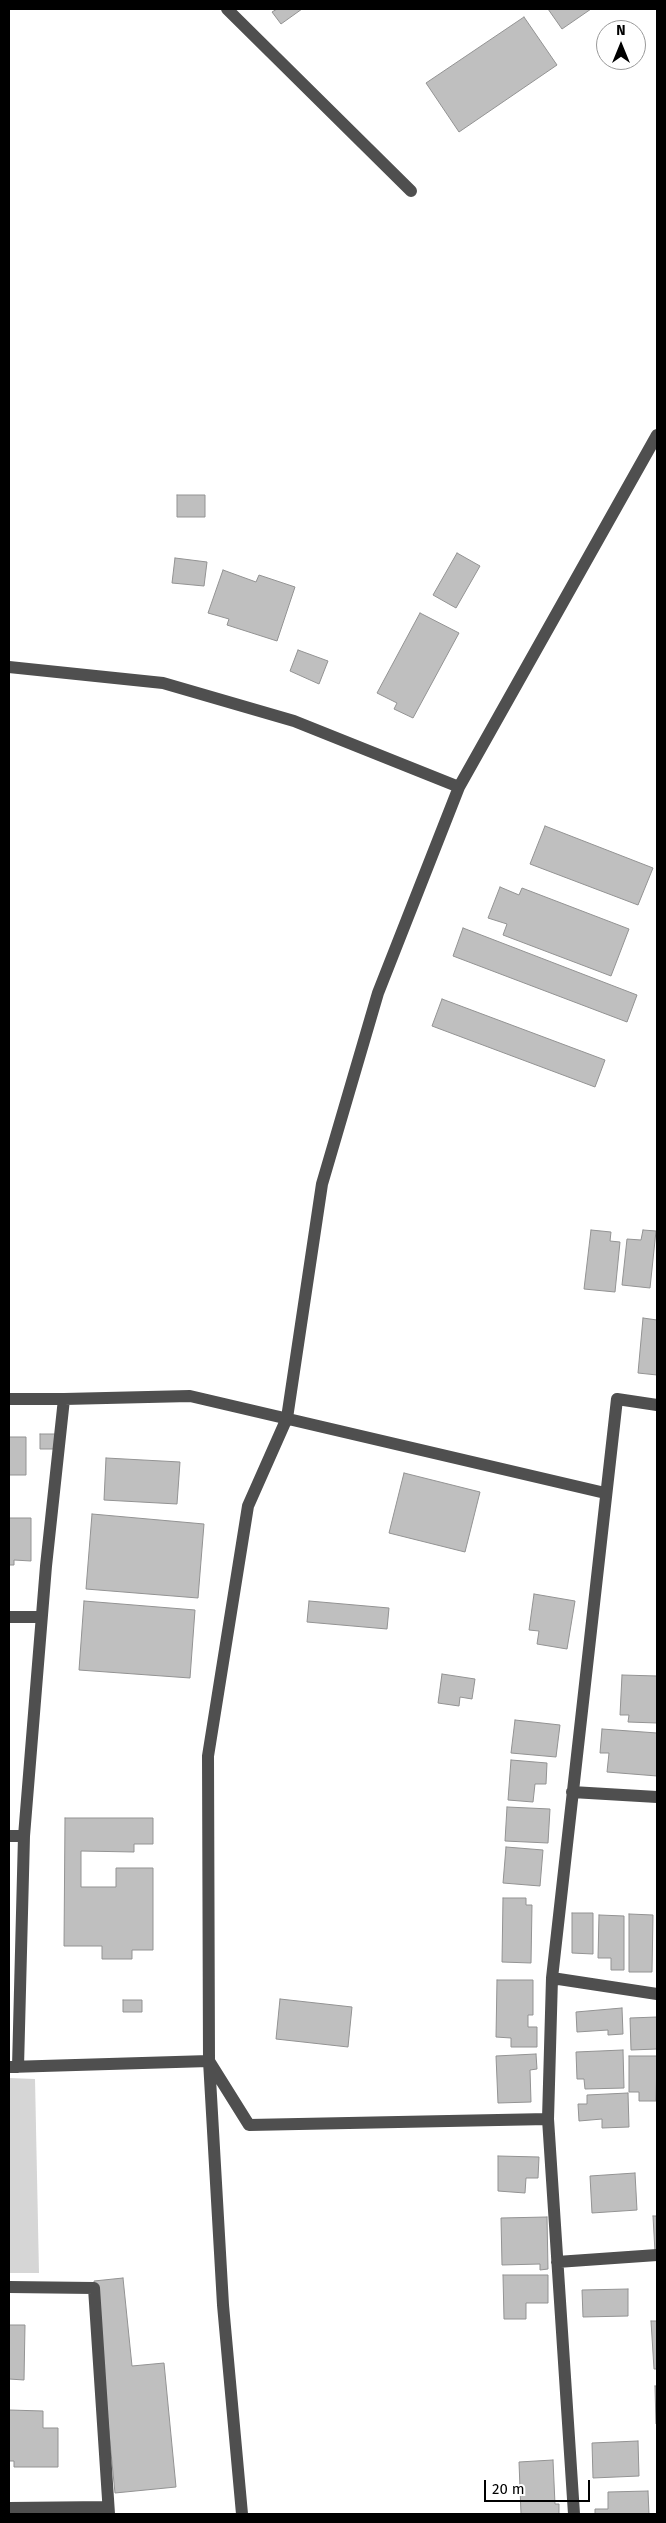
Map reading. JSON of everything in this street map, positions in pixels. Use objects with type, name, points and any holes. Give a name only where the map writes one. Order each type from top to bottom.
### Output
[{"type":"street","points":[[227,9],[411,191]]},
{"type":"street","points":[[242,2514],[223,2305],[209,2061],[208,1756],[248,1506],[287,1418],[322,1184],[378,993],[459,787],[657,435]]},
{"type":"street","points":[[9,667],[163,683],[294,721],[459,787]]},
{"type":"street","points":[[9,1399],[190,1396],[605,1493]]},
{"type":"street","points":[[64,1399],[41,1617],[24,1836],[14,2067],[209,2061]]},
{"type":"street","points":[[574,2514],[548,2119],[552,1978],[617,1399],[657,1405]]},
{"type":"street","points":[[9,1617],[41,1617]]},
{"type":"street","points":[[572,1792],[657,1797]]},
{"type":"street","points":[[9,1836],[24,1836]]},
{"type":"street","points":[[552,1978],[657,1994]]},
{"type":"street","points":[[209,2061],[250,2125],[548,2119]]},
{"type":"street","points":[[557,2262],[657,2255]]},
{"type":"street","points":[[9,2287],[94,2288],[108,2511],[9,2508]]},
{"type":"shaded area","points":[[9,2078],[35,2079],[39,2273],[9,2273]]},
{"type":"building","points":[[277,9],[302,9],[281,24],[272,12]]},
{"type":"building","points":[[548,9],[591,9],[562,29]]},
{"type":"building","points":[[524,17],[557,65],[459,132],[426,83]]},
{"type":"building","points":[[177,495],[205,495],[205,517],[177,517]]},
{"type":"building","points":[[457,553],[480,566],[456,608],[433,595]]},
{"type":"building","points":[[175,558],[207,562],[204,586],[172,583]]},
{"type":"building","points":[[223,570],[256,582],[259,575],[295,587],[277,641],[227,625],[229,619],[208,613]]},
{"type":"building","points":[[420,613],[459,633],[413,718],[394,709],[397,703],[377,693]]},
{"type":"building","points":[[298,650],[328,661],[319,684],[290,671]]},
{"type":"building","points":[[545,826],[653,868],[638,905],[530,864]]},
{"type":"building","points":[[500,887],[519,895],[522,888],[629,929],[611,976],[503,935],[507,924],[488,918]]},
{"type":"building","points":[[463,928],[637,995],[627,1022],[453,956]]},
{"type":"building","points":[[442,999],[605,1060],[595,1087],[432,1026]]},
{"type":"building","points":[[591,1230],[611,1232],[610,1241],[620,1242],[615,1292],[584,1289]]},
{"type":"building","points":[[643,1230],[656,1231],[650,1288],[622,1285],[627,1239],[641,1240]]},
{"type":"building","points":[[643,1318],[657,1320],[657,1375],[638,1373]]},
{"type":"building","points":[[40,1434],[58,1434],[58,1449],[40,1449]]},
{"type":"building","points":[[9,1437],[26,1437],[26,1475],[9,1475]]},
{"type":"building","points":[[106,1458],[180,1462],[177,1504],[104,1500]]},
{"type":"building","points":[[404,1473],[480,1492],[465,1552],[389,1533]]},
{"type":"building","points":[[92,1514],[204,1524],[198,1598],[86,1589]]},
{"type":"building","points":[[9,1518],[31,1518],[31,1561],[14,1560],[14,1565],[9,1565]]},
{"type":"building","points":[[534,1594],[575,1601],[567,1649],[537,1644],[539,1631],[529,1630]]},
{"type":"building","points":[[84,1601],[195,1610],[190,1678],[79,1670]]},
{"type":"building","points":[[309,1601],[389,1608],[387,1629],[307,1622]]},
{"type":"building","points":[[442,1674],[475,1679],[472,1699],[460,1697],[459,1706],[438,1703]]},
{"type":"building","points":[[622,1675],[657,1676],[657,1723],[628,1722],[629,1715],[620,1715]]},
{"type":"building","points":[[515,1720],[560,1725],[556,1757],[511,1753]]},
{"type":"building","points":[[602,1729],[657,1733],[657,1776],[607,1772],[609,1753],[600,1753]]},
{"type":"building","points":[[511,1760],[547,1763],[546,1784],[535,1784],[533,1802],[508,1800]]},
{"type":"building","points":[[507,1807],[550,1809],[548,1843],[505,1841]]},
{"type":"building","points":[[65,1818],[153,1818],[153,1844],[134,1844],[134,1852],[81,1851],[81,1887],[116,1887],[116,1868],[153,1868],[153,1950],[132,1950],[132,1959],[102,1959],[102,1946],[64,1946]]},
{"type":"building","points":[[506,1847],[543,1850],[540,1886],[503,1883]]},
{"type":"building","points":[[503,1898],[526,1898],[526,1905],[532,1905],[531,1963],[502,1962]]},
{"type":"building","points":[[572,1913],[593,1913],[593,1954],[572,1953]]},
{"type":"building","points":[[629,1914],[653,1915],[652,1972],[629,1972]]},
{"type":"building","points":[[599,1915],[624,1916],[624,1970],[611,1970],[611,1958],[598,1958]]},
{"type":"building","points":[[497,1980],[533,1980],[533,2015],[528,2015],[528,2027],[537,2027],[537,2047],[511,2047],[511,2038],[496,2037]]},
{"type":"building","points":[[280,1999],[352,2007],[348,2047],[276,2039]]},
{"type":"building","points":[[123,2000],[142,2000],[142,2012],[123,2012]]},
{"type":"building","points":[[622,2008],[623,2034],[608,2035],[608,2030],[577,2032],[576,2012]]},
{"type":"building","points":[[657,2017],[657,2049],[631,2050],[630,2018]]},
{"type":"building","points":[[623,2050],[624,2088],[585,2089],[584,2079],[577,2079],[576,2052]]},
{"type":"building","points":[[536,2054],[537,2069],[530,2070],[531,2102],[498,2103],[496,2056]]},
{"type":"building","points":[[629,2056],[657,2056],[656,2101],[639,2101],[639,2092],[629,2092]]},
{"type":"building","points":[[628,2093],[629,2127],[602,2128],[602,2119],[579,2121],[578,2104],[587,2104],[587,2095]]},
{"type":"building","points":[[498,2156],[539,2157],[538,2178],[526,2178],[525,2193],[498,2191]]},
{"type":"building","points":[[635,2173],[637,2210],[592,2213],[590,2176]]},
{"type":"building","points":[[653,2216],[657,2216],[657,2252],[655,2252]]},
{"type":"building","points":[[547,2217],[548,2269],[540,2270],[540,2264],[502,2265],[501,2218]]},
{"type":"building","points":[[503,2275],[548,2275],[548,2303],[526,2303],[526,2319],[504,2319]]},
{"type":"building","points":[[123,2278],[132,2366],[164,2363],[176,2487],[115,2493],[94,2281]]},
{"type":"building","points":[[628,2289],[628,2316],[583,2317],[582,2290]]},
{"type":"building","points":[[651,2321],[657,2321],[657,2369],[654,2369]]},
{"type":"building","points":[[9,2325],[25,2325],[24,2380],[9,2379]]},
{"type":"building","points":[[655,2386],[657,2386],[657,2424],[656,2424]]},
{"type":"building","points":[[9,2410],[43,2411],[43,2428],[58,2428],[58,2467],[14,2467],[14,2461],[9,2461]]},
{"type":"building","points":[[638,2441],[639,2476],[593,2478],[592,2443]]},
{"type":"building","points":[[553,2460],[555,2504],[559,2504],[559,2514],[521,2514],[519,2462]]},
{"type":"building","points":[[648,2491],[649,2514],[595,2514],[595,2509],[608,2509],[608,2492]]}]
